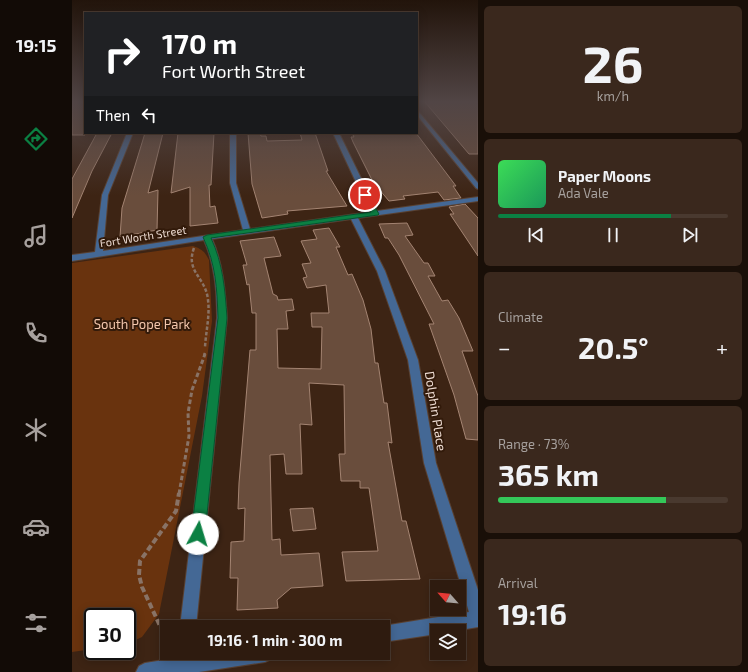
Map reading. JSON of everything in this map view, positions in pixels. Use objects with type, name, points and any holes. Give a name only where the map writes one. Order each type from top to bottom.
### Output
[{"type":"street","points":[[433,132],[478,188]]},
{"type":"street","points":[[99,254],[105,195],[130,134]]},
{"type":"street","points":[[233,134],[233,183],[247,231]]},
{"type":"street","points":[[336,134],[370,207],[375,214]]},
{"type":"street","name":"Fort Worth Street","points":[[72,258],[247,231],[478,199]]},
{"type":"street","name":"Dolphin Place","points":[[354,217],[381,271],[413,360],[430,463],[478,615]]},
{"type":"street","points":[[189,620],[222,318],[220,281],[217,262],[202,238]]},
{"type":"street","points":[[390,633],[478,618]]},
{"type":"street","points":[[145,672],[183,664],[213,660]]},
{"type":"path","points":[[160,626],[142,587],[139,568],[140,561],[148,548],[176,511],[184,472],[189,436],[188,413],[199,368],[205,354],[208,306],[207,293],[189,262],[189,257],[202,238]]},
{"type":"green space","name":"South Pope Park","points":[[193,246],[199,248],[209,260],[212,321],[202,396],[159,614],[142,637],[136,640],[136,608],[84,608],[84,650],[72,652],[72,263]]},
{"type":"building","points":[[72,132],[84,132],[85,134],[85,135],[72,135]]},
{"type":"building","points":[[451,132],[478,132],[478,154],[469,154]]},
{"type":"building","points":[[96,134],[111,134],[92,171],[72,218],[72,179]]},
{"type":"building","points":[[145,134],[163,134],[148,193],[158,190],[157,230],[120,237],[122,208]]},
{"type":"building","points":[[178,134],[214,134],[211,185],[209,185],[210,207],[215,206],[218,223],[190,226],[190,187],[171,193]]},
{"type":"building","points":[[248,134],[260,134],[261,136],[266,136],[267,141],[302,140],[300,134],[315,134],[328,171],[326,171],[347,206],[287,211],[288,214],[262,218],[252,184]]},
{"type":"building","points":[[352,134],[417,134],[456,186],[453,186],[461,198],[444,200],[438,192],[403,196],[405,199],[389,201],[373,182],[351,137],[354,137]]},
{"type":"building","points":[[465,204],[478,218],[478,256],[450,214],[454,214],[449,207]]},
{"type":"building","points":[[407,223],[413,235],[405,236],[424,263],[428,263],[435,276],[428,276],[442,301],[448,300],[459,318],[473,351],[462,351],[478,396],[478,440],[466,439],[454,395],[429,324],[434,324],[399,255],[388,238],[385,238],[379,224]]},
{"type":"building","points":[[329,228],[340,247],[336,247],[348,275],[352,274],[363,300],[371,329],[375,363],[378,363],[384,403],[387,403],[392,443],[388,442],[402,521],[406,521],[420,579],[346,581],[342,552],[378,551],[369,488],[360,488],[360,481],[341,481],[339,454],[345,454],[344,385],[309,383],[312,425],[300,424],[302,474],[286,474],[284,454],[270,455],[272,540],[280,539],[281,555],[319,553],[323,586],[291,588],[277,600],[278,608],[237,610],[238,578],[230,578],[231,542],[244,541],[245,508],[238,509],[239,483],[250,350],[256,350],[256,313],[252,313],[249,284],[247,285],[243,265],[247,265],[240,241],[274,237],[281,256],[264,258],[273,294],[277,296],[278,300],[292,299],[294,310],[286,311],[288,329],[277,329],[278,368],[321,369],[322,327],[312,327],[311,313],[329,313],[326,285],[307,288],[303,278],[307,277],[302,264],[311,263],[301,241],[317,239],[313,230]]},
{"type":"building","points":[[313,508],[316,529],[293,531],[290,509]]},
{"type":"route","points":[[198,534],[222,318],[220,281],[216,256],[207,237],[375,214],[365,195]]}]
